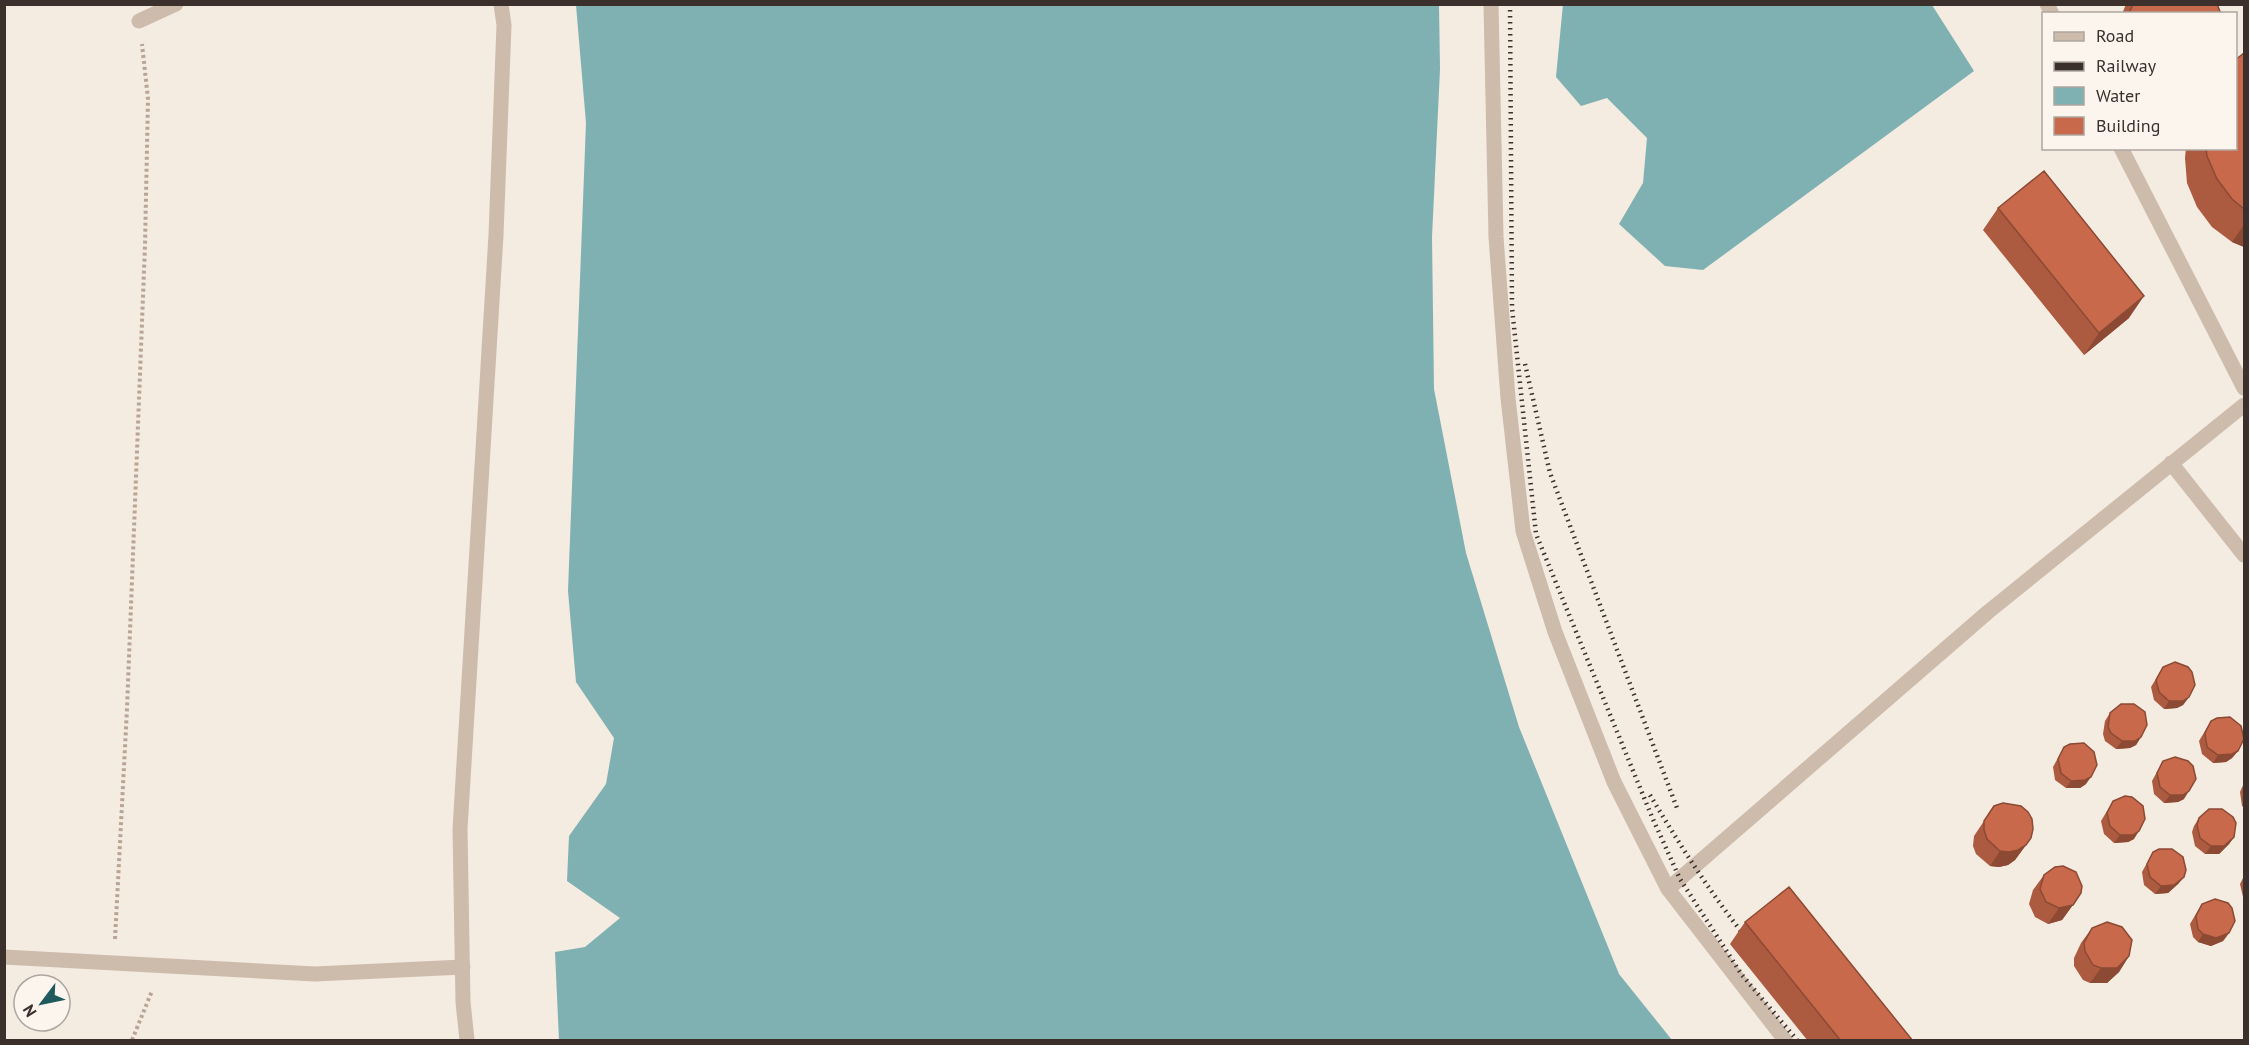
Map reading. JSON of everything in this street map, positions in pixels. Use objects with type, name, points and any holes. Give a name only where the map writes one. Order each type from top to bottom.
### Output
[{"type":"street","points":[[139,21],[176,4]]},
{"type":"street","points":[[467,1041],[463,1002],[460,830],[496,235],[504,25],[501,4]]},
{"type":"street","points":[[1491,4],[1496,237],[1508,398],[1523,531],[1555,632],[1614,782],[1668,889],[1785,1041]]},
{"type":"street","points":[[2122,150],[2244,388]]},
{"type":"street","points":[[1668,889],[1988,612],[2244,405]]},
{"type":"street","points":[[2171,463],[2244,555]]},
{"type":"street","points":[[4,957],[315,974],[463,967]]},
{"type":"path","points":[[113,963],[128,709],[145,245],[148,99],[139,21]]},
{"type":"path","points":[[132,1041],[162,966]]},
{"type":"water","points":[[1563,4],[1932,5],[1974,71],[1703,270],[1665,266],[1619,224],[1643,183],[1647,138],[1607,98],[1581,106],[1556,77]]},
{"type":"water","points":[[576,5],[1439,5],[1440,69],[1432,237],[1434,389],[1466,553],[1519,727],[1619,974],[1672,1040],[559,1040],[555,952],[585,947],[620,918],[567,881],[569,836],[606,784],[614,738],[576,682],[568,591],[586,123]]},
{"type":"building","points":[[2133,4],[2217,4],[2220,12],[2130,12]]},
{"type":"building","points":[[2244,53],[2244,209],[2232,199],[2217,179],[2206,150],[2237,150],[2237,58]]},
{"type":"building","points":[[2044,171],[2144,296],[2099,333],[1998,208]]},
{"type":"building","points":[[2175,662],[2188,667],[2192,672],[2195,685],[2189,697],[2183,701],[2169,701],[2159,692],[2156,680],[2163,667]]},
{"type":"building","points":[[2121,704],[2134,704],[2145,712],[2147,725],[2141,737],[2135,741],[2122,741],[2111,733],[2108,727],[2110,713]]},
{"type":"building","points":[[2230,717],[2241,726],[2244,739],[2238,751],[2218,755],[2207,747],[2205,733],[2211,721]]},
{"type":"building","points":[[2084,743],[2094,752],[2097,765],[2091,777],[2071,781],[2061,773],[2058,759],[2064,747]]},
{"type":"building","points":[[2175,757],[2188,761],[2193,766],[2196,779],[2189,791],[2183,795],[2170,795],[2160,787],[2157,773],[2163,761]]},
{"type":"building","points":[[2125,796],[2132,797],[2143,806],[2145,819],[2139,831],[2133,835],[2120,835],[2110,826],[2107,813],[2113,801]]},
{"type":"building","points":[[2003,803],[2021,806],[2032,819],[2031,838],[2026,845],[2009,852],[2000,851],[1987,839],[1984,830],[1984,821],[1994,806]]},
{"type":"building","points":[[2209,809],[2222,809],[2233,817],[2236,823],[2234,837],[2224,846],[2211,846],[2200,838],[2197,825],[2199,818]]},
{"type":"building","points":[[2159,849],[2172,849],[2183,857],[2186,870],[2184,877],[2174,885],[2161,886],[2150,877],[2147,864],[2153,852]]},
{"type":"building","points":[[2063,866],[2076,872],[2082,886],[2081,893],[2073,905],[2059,908],[2046,902],[2040,889],[2044,875],[2055,867]]},
{"type":"building","points":[[1789,887],[1913,1041],[1841,1041],[1745,922]]},
{"type":"building","points":[[2215,899],[2228,903],[2232,908],[2235,921],[2229,933],[2216,938],[2203,934],[2198,929],[2196,916],[2202,904]]},
{"type":"building","points":[[2107,922],[2122,927],[2132,940],[2129,956],[2117,968],[2101,968],[2093,965],[2085,951],[2084,943],[2092,928]]},
{"type":"railway","points":[[1510,4],[1512,308],[1536,534],[1652,817],[1680,879],[1742,975],[1797,1040]]},
{"type":"railway","points":[[1525,364],[1550,473],[1677,808]]},
{"type":"railway","points":[[1650,795],[1698,871],[1751,944]]}]
